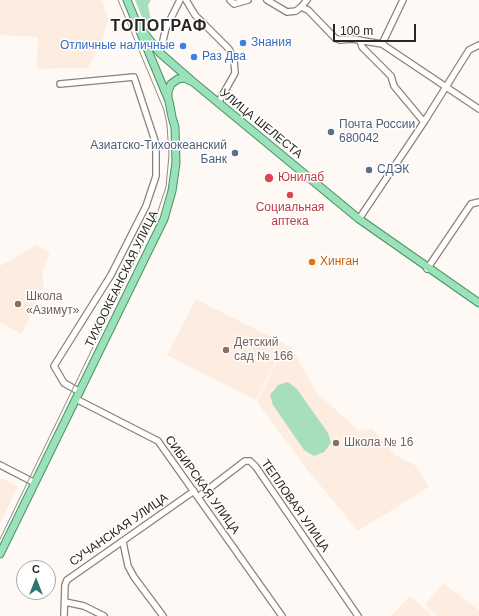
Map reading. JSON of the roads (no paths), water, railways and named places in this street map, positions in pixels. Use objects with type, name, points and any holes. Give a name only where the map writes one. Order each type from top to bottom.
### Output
[{"type":"main road","name":"ТИХООКЕАНСКАЯ УЛИЦА","points":[[0,554],[164,219],[169,205],[176,163],[175,127],[168,101],[127,0]]},
{"type":"main road","name":"УЛИЦА ШЕЛЕСТА","points":[[136,23],[160,53],[218,103],[360,219],[427,268],[479,303]]},
{"type":"main road","points":[[168,101],[168,91],[171,84],[178,79],[185,78],[192,81]]},
{"type":"street","points":[[160,53],[166,28],[180,0]]},
{"type":"street","points":[[186,0],[195,14],[229,49],[234,59],[235,73],[218,103]]},
{"type":"street","points":[[230,0],[234,4],[248,0]]},
{"type":"street","points":[[268,0],[287,12],[296,11],[307,0]]},
{"type":"street","points":[[382,44],[403,0]]},
{"type":"street","points":[[301,7],[311,12],[335,38],[340,40],[360,40],[382,44],[479,109]]},
{"type":"street","points":[[360,40],[362,47],[391,76],[394,86],[424,122]]},
{"type":"street","points":[[360,219],[446,88],[469,50],[479,45]]},
{"type":"street","name":"СИБИРСКАЯ УЛИЦА","points":[[60,84],[134,77],[156,144],[156,176],[146,206],[111,275],[54,366],[64,383],[78,395],[158,441],[282,616]]},
{"type":"street","points":[[427,268],[471,204],[479,202]]},
{"type":"street","name":"ТЕПЛОВАЯ УЛИЦА","points":[[198,497],[245,461],[250,462],[256,467],[358,616]]},
{"type":"street","points":[[0,465],[35,483]]},
{"type":"street","name":"СУЧАНСКАЯ УЛИЦА","points":[[64,616],[65,585],[67,580],[194,491]]},
{"type":"street","points":[[122,542],[131,571],[163,616]]},
{"type":"street","points":[[65,602],[84,606],[104,616]]},
{"type":"tram line","points":[[0,539],[156,217],[166,187],[169,155],[167,125],[164,110],[118,0]]},
{"type":"place","name":"Знания","points":[[243,43]]},
{"type":"place","name":"Отличные наличные","points":[[183,46]]},
{"type":"place","name":"Раз Два","points":[[194,57]]},
{"type":"place","name":"Почта России 680042","points":[[331,132]]},
{"type":"place","name":"Азиатско-Тихоокеанский Банк","points":[[235,153]]},
{"type":"place","name":"СДЭК","points":[[369,170]]},
{"type":"place","name":"Юнилаб","points":[[269,178]]},
{"type":"place","name":"Социальная аптека","points":[[290,195]]},
{"type":"place","name":"Хинган","points":[[312,262]]},
{"type":"place","name":"Школа «Азимут»","points":[[18,304]]},
{"type":"place","name":"Детский сад № 166","points":[[226,350]]},
{"type":"place","name":"Школа № 16","points":[[336,443]]},
{"type":"district","name":"ТОПОГРАФ","points":[[159,27]]}]
